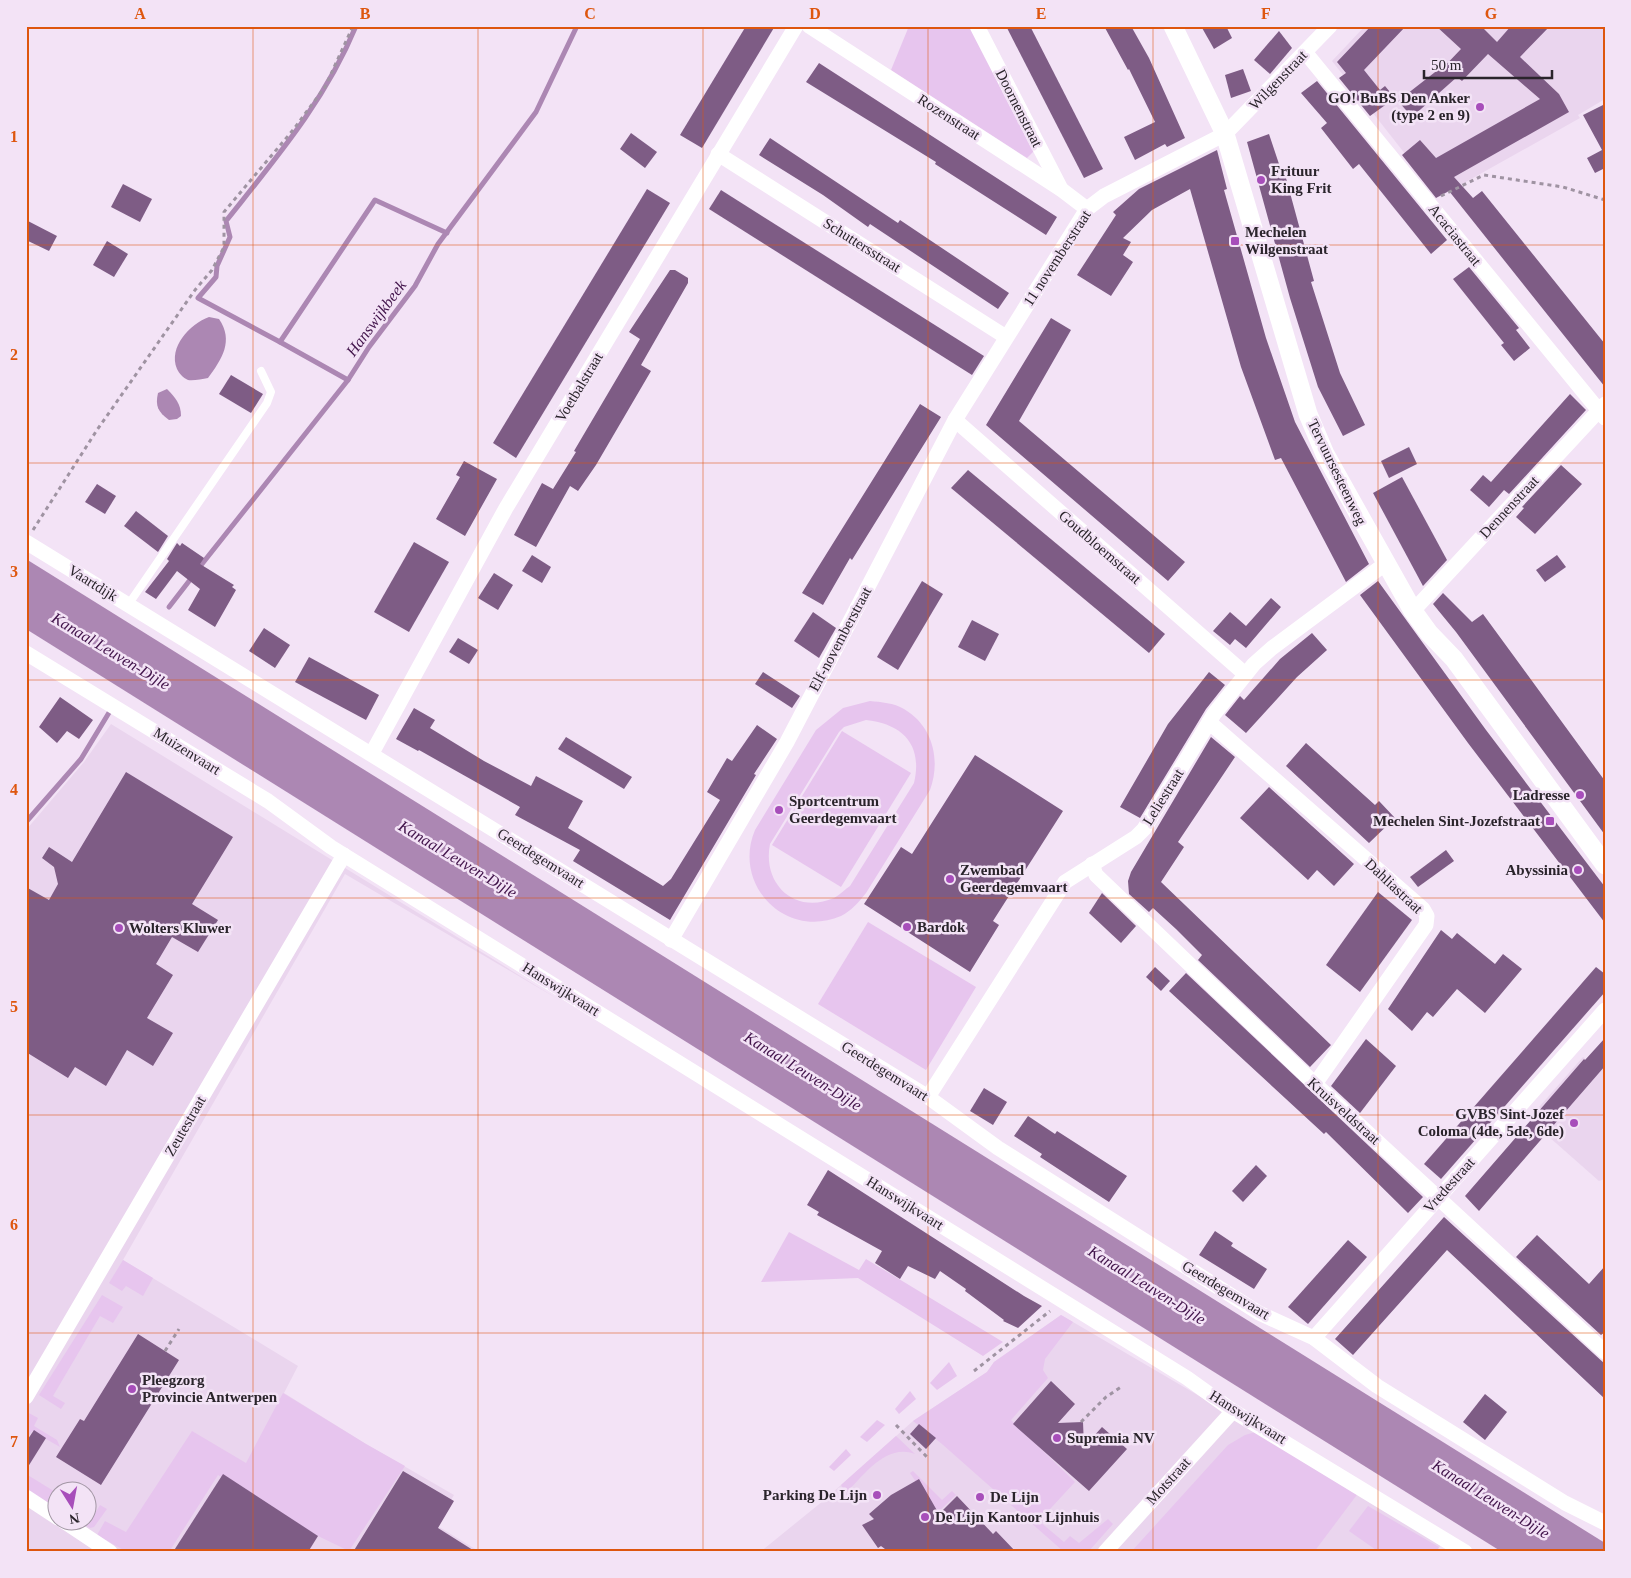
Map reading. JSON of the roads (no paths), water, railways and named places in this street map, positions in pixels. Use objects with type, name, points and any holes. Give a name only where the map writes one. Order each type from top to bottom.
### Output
[{"type":"street","name":"Voetbalstraat","points":[[372,753],[506,508],[796,26]]},
{"type":"street","name":"Rozenstraat","points":[[809,26],[1062,190],[1087,209]]},
{"type":"street","name":"Doornenstraat","points":[[977,26],[1062,190]]},
{"type":"street","name":"Tervuursesteenweg","points":[[1173,26],[1225,134],[1308,414],[1326,454],[1385,564],[1413,611],[1429,633],[1454,658],[1605,865]]},
{"type":"street","name":"Wilgenstraat","points":[[1225,134],[1330,26]]},
{"type":"street","name":"Acaciastraat","points":[[1306,52],[1428,202],[1603,411]]},
{"type":"street","name":"11 novemberstraat","points":[[1006,336],[1087,209],[1104,196],[1225,134]]},
{"type":"street","name":"Schuttersstraat","points":[[718,154],[1006,336]]},
{"type":"street","name":"Elf-novemberstraat","points":[[671,940],[786,742],[955,420],[1006,336]]},
{"type":"street","name":"Dennenstraat","points":[[1413,611],[1603,411]]},
{"type":"street","name":"Goudbloemstraat","points":[[955,420],[1245,674]]},
{"type":"street","name":"Vaartdijk","points":[[28,538],[160,625]]},
{"type":"street","name":"Leliestraat","points":[[928,1097],[1065,882],[1123,845],[1144,829],[1209,722],[1245,674],[1272,648],[1385,564]]},
{"type":"street","name":"Geerdegemvaart","points":[[160,625],[372,753],[671,940],[928,1097],[998,1148],[1242,1302],[1314,1338],[1377,1386],[1565,1503],[1605,1523]]},
{"type":"street","name":"Muizenvaart","points":[[26,653],[268,801],[344,855]]},
{"type":"street","name":"Dahliastraat","points":[[1209,722],[1423,909],[1427,916],[1426,925],[1314,1084]]},
{"type":"street","name":"Hanswijkvaart","points":[[344,855],[1187,1378],[1233,1411],[1465,1552]]},
{"type":"street","name":"Zeutestraat","points":[[26,1397],[344,855]]},
{"type":"street","name":"Kruisveldstraat","points":[[1092,864],[1096,875],[1314,1084],[1605,1352]]},
{"type":"street","name":"Vredestraat","points":[[1314,1338],[1605,1010]]},
{"type":"street","name":"Motstraat","points":[[1105,1552],[1233,1411]]},
{"type":"street","points":[[26,1497],[48,1511]]},
{"type":"street","points":[[77,1530],[110,1552]]},
{"type":"lane","points":[[128,605],[267,403],[271,392],[262,371]]},
{"type":"water","points":[[209,317],[219,319],[226,335],[222,357],[208,378],[188,380],[177,369],[175,361],[178,345],[188,331]]},
{"type":"water","points":[[167,389],[179,404],[181,416],[177,419],[169,420],[158,408],[158,393]]},
{"type":"water","name":"Kanaal Leuven-Dijle","points":[[26,559],[1605,1543],[1605,1552],[1502,1552],[26,629]]},
{"type":"waterway","points":[[280,342],[198,298],[216,277],[217,266],[230,237],[226,221],[298,128],[330,79],[356,26]]},
{"type":"waterway","name":"Hanswijkbeek","points":[[198,569],[348,380],[369,347],[415,286],[438,244],[536,112],[577,26]]},
{"type":"waterway","points":[[348,380],[280,342],[375,200],[447,233]]},
{"type":"waterway","name":"Hanswijkbeek","points":[[169,607],[193,576]]},
{"type":"waterway","name":"Hanswijkbeek","points":[[26,822],[81,759],[110,711]]},
{"type":"place","name":"GO! BuBS Den Anker (type 2 en 9)","points":[[1480,107]]},
{"type":"place","name":"Frituur King Frit","points":[[1261,180]]},
{"type":"place","name":"Mechelen Wilgenstraat","points":[[1235,241]]},
{"type":"place","name":"Ladresse","points":[[1580,795]]},
{"type":"place","name":"Sportcentrum Geerdegemvaart","points":[[779,810]]},
{"type":"place","name":"Mechelen Sint-Jozefstraat","points":[[1550,821]]},
{"type":"place","name":"Abyssinia","points":[[1578,870]]},
{"type":"place","name":"Zwembad Geerdegemvaart","points":[[950,879]]},
{"type":"place","name":"Bardok","points":[[907,927]]},
{"type":"place","name":"Wolters Kluwer","points":[[119,928]]},
{"type":"place","name":"GVBS Sint-Jozef Coloma (4de, 5de, 6de)","points":[[1574,1123]]},
{"type":"place","name":"Pleegzorg Provincie Antwerpen","points":[[132,1389]]},
{"type":"place","name":"Supremia NV","points":[[1057,1438]]},
{"type":"place","name":"Parking De Lijn","points":[[877,1495]]},
{"type":"place","name":"De Lijn","points":[[980,1497]]},
{"type":"place","name":"De Lijn Kantoor Lijnhuis","points":[[925,1517]]}]
